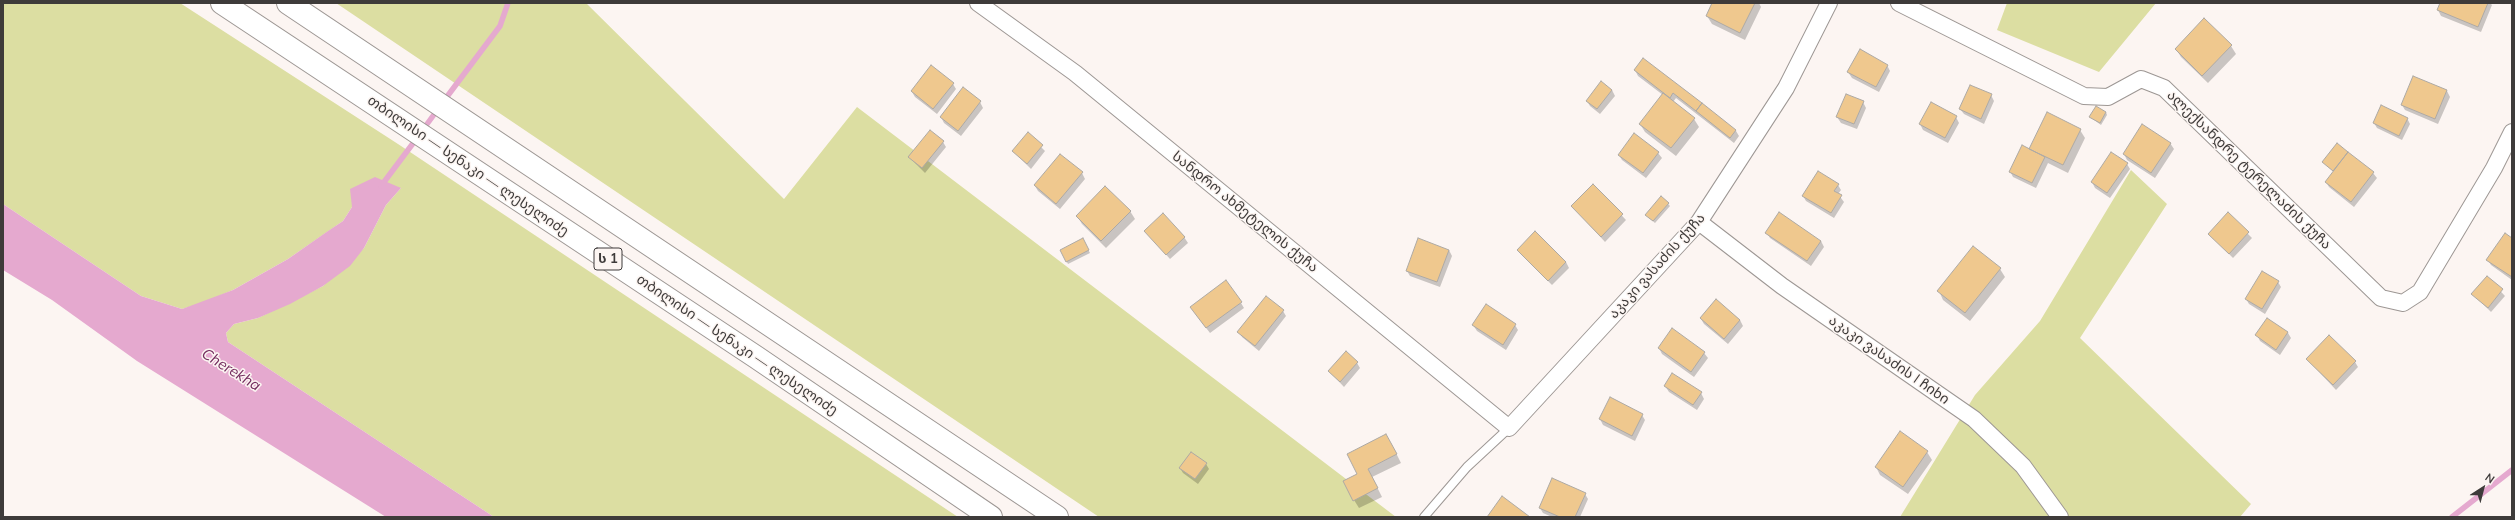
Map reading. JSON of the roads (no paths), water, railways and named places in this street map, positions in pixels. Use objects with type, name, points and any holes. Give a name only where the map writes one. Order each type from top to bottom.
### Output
[{"type":"highway","name":"თბილისი — სენაკი — ლესელიძე","points":[[222,3],[749,352],[991,517]]},
{"type":"highway","name":"ს 1","points":[[288,3],[1057,517]]},
{"type":"street","name":"სანდრო ახმეტელის ქუჩა","points":[[978,3],[1075,73],[1509,428]]},
{"type":"street","name":"აკაკი ვასაძის ქუჩა","points":[[1509,428],[1699,222],[1786,88],[1829,3]]},
{"type":"street","name":"ალექსანდრე ტერელაძის ქუჩა","points":[[1899,3],[2084,96],[2108,97],[2141,79],[2164,88],[2381,298],[2403,303],[2420,292],[2494,168],[2512,132]]},
{"type":"street","name":"აკაკი ვასაძის I ჩიხი","points":[[1699,222],[1782,286],[1974,419],[2023,466],[2060,517]]},
{"type":"lane","points":[[1424,517],[1467,467],[1509,428]]},
{"type":"water","points":[[375,177],[401,188],[386,205],[364,248],[350,266],[323,286],[290,304],[258,318],[234,324],[226,333],[228,342],[494,517],[386,517],[137,361],[52,300],[3,270],[3,204],[141,296],[182,309],[233,290],[288,259],[343,221],[352,207],[350,189]]},
{"type":"waterway","points":[[443,102],[500,26],[508,3]]},
{"type":"waterway","points":[[422,131],[438,109]]},
{"type":"waterway","points":[[381,186],[417,138]]},
{"type":"waterway","name":"Cherekha","points":[[2452,517],[2512,470]]}]
